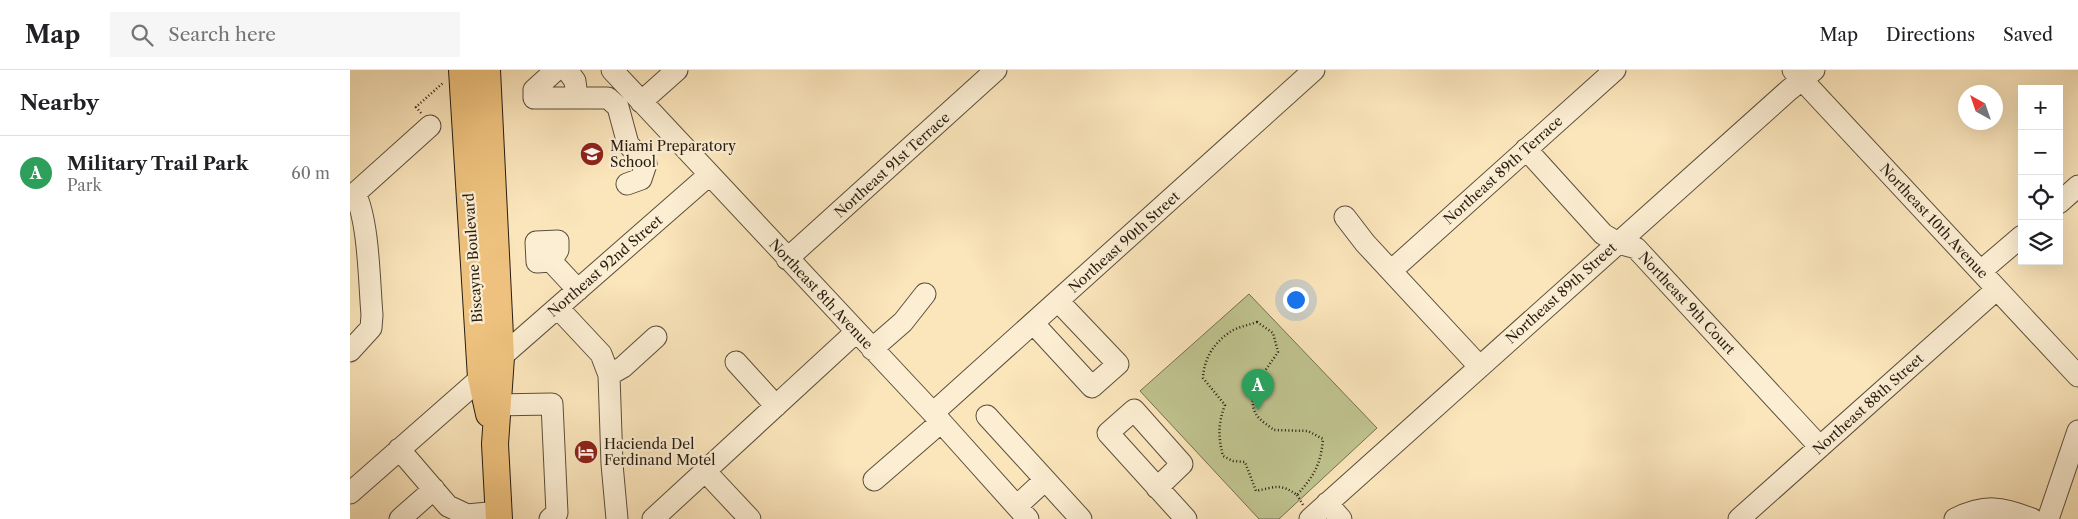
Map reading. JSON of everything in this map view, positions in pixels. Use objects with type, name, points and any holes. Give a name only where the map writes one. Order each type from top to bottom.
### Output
[{"type":"main road","name":"Biscayne Boulevard","points":[[487,70],[501,357],[495,444],[499,515]]},
{"type":"main road","name":"Biscayne Boulevard","points":[[453,75],[481,378],[495,444]]},
{"type":"street","points":[[556,70],[534,90],[534,98],[608,98],[618,107],[628,144],[646,164],[641,179],[627,184]]},
{"type":"street","points":[[567,70],[575,81],[577,98]]},
{"type":"street","name":"Northeast 8th Avenue","points":[[612,70],[708,175],[937,418],[1022,513]]},
{"type":"street","points":[[641,102],[677,70]]},
{"type":"street","name":"Northeast 91st Terrace","points":[[787,259],[996,70]]},
{"type":"street","name":"Northeast 90th Street","points":[[874,480],[1058,300],[1314,70]]},
{"type":"street","name":"Northeast 89th Terrace","points":[[1391,271],[1615,70]]},
{"type":"street","name":"Northeast 89th Street","points":[[1310,519],[1334,511],[1479,366],[1618,243],[1803,73]]},
{"type":"street","name":"Northeast 10th Avenue","points":[[1803,73],[2077,376]]},
{"type":"street","points":[[350,351],[371,328],[372,315],[362,207],[352,195],[430,126]]},
{"type":"street","name":"Northeast 9th Court","points":[[1526,149],[1602,234],[1618,243],[1636,248],[1820,447]]},
{"type":"street","name":"Northeast 92nd Street","points":[[501,357],[708,175]]},
{"type":"street","points":[[2063,199],[2078,186]]},
{"type":"street","points":[[1346,217],[1365,243],[1479,366]]},
{"type":"street","points":[[1981,271],[2018,239]]},
{"type":"street","points":[[551,261],[578,290]]},
{"type":"street","name":"Northeast 88th Street","points":[[1740,519],[1997,288]]},
{"type":"street","points":[[872,349],[903,322],[925,294]]},
{"type":"street","points":[[1034,323],[1092,387],[1118,364],[1058,300]]},
{"type":"street","points":[[558,308],[601,354],[609,375],[612,464],[617,519]]},
{"type":"street","points":[[653,519],[856,332]]},
{"type":"street","points":[[609,375],[623,367],[656,337]]},
{"type":"street","points":[[736,362],[776,406]]},
{"type":"street","points":[[350,493],[481,378]]},
{"type":"street","points":[[498,406],[552,404],[557,513],[550,519]]},
{"type":"street","points":[[1157,488],[1182,464],[1134,410],[1108,434],[1157,488],[1186,519]]},
{"type":"street","points":[[987,416],[1081,519]]},
{"type":"street","points":[[2048,519],[2078,431]]},
{"type":"street","points":[[399,449],[448,506],[465,517],[499,515]]},
{"type":"street","points":[[705,471],[750,519]]},
{"type":"street","points":[[1022,513],[1045,480]]},
{"type":"street","points":[[400,519],[434,489]]},
{"type":"street","points":[[1955,519],[1980,510],[2007,509],[2032,519]]},
{"type":"path","points":[[430,126],[427,119],[416,107],[453,75]]},
{"type":"path","points":[[1257,322],[1273,333],[1278,352],[1258,384],[1252,400],[1256,414],[1274,430],[1308,430],[1323,439],[1321,458],[1309,482],[1298,495],[1286,487],[1272,487],[1256,491],[1245,462],[1233,461],[1223,456],[1218,432],[1225,405],[1202,378],[1203,368],[1209,352],[1231,330],[1257,322]]},
{"type":"green space","points":[[1249,294],[1377,428],[1279,519],[1259,519],[1140,391]]},
{"type":"place","name":"Miami Preparatory School","points":[[592,154]]},
{"type":"place","name":"Military Trail Park","points":[[1258,410]]},
{"type":"place","name":"Hacienda Del Ferdinand Motel","points":[[586,452]]}]
